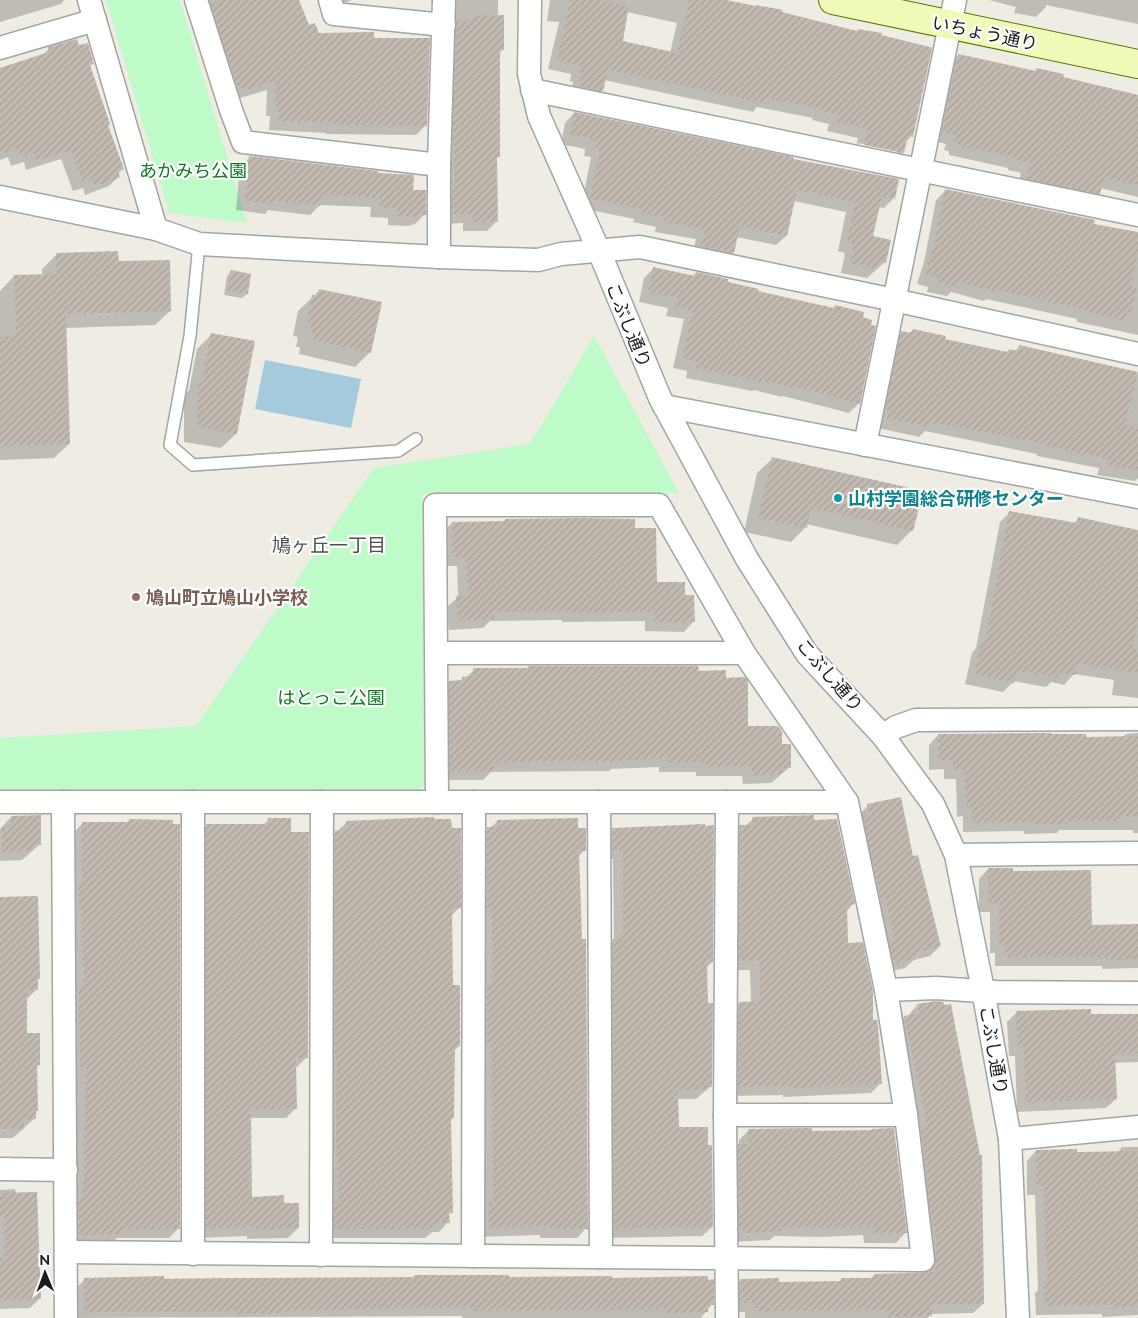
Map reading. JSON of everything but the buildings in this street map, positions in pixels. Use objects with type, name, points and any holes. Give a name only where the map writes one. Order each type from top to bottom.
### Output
[{"type":"street","points":[[196,0],[242,142],[439,164]]},
{"type":"street","points":[[330,0],[334,14],[444,25]]},
{"type":"street","points":[[439,257],[439,164],[444,0]]},
{"type":"street","name":"こぶし通り","points":[[530,0],[529,74],[541,122],[599,252],[660,398],[747,559],[807,654],[883,736],[933,804],[956,855],[1010,1139],[1018,1318]]},
{"type":"street","name":"いちょう通り","points":[[833,0],[953,13],[1138,64]]},
{"type":"street","points":[[0,48],[92,10],[156,229]]},
{"type":"street","points":[[864,445],[953,13]]},
{"type":"street","points":[[532,90],[1138,215]]},
{"type":"street","points":[[0,197],[156,229],[199,244],[439,257],[538,260],[561,254],[640,247],[894,300],[1138,354]]},
{"type":"street","points":[[664,406],[1138,497]]},
{"type":"street","points":[[66,1252],[923,1260],[906,1115],[886,990],[847,802],[744,653],[659,505],[435,506],[437,802]]},
{"type":"street","points":[[437,653],[744,653]]},
{"type":"street","points":[[883,736],[896,727],[916,720],[1138,719]]},
{"type":"street","points":[[0,802],[847,802]]},
{"type":"street","points":[[63,802],[66,1318]]},
{"type":"street","points":[[193,802],[193,1254]]},
{"type":"street","points":[[321,1255],[322,802]]},
{"type":"street","points":[[473,1256],[474,802]]},
{"type":"street","points":[[599,802],[601,1257]]},
{"type":"street","points":[[727,802],[727,1318]]},
{"type":"street","points":[[956,855],[1138,853]]},
{"type":"street","points":[[886,990],[936,988],[1138,993]]},
{"type":"street","points":[[726,1115],[906,1115]]},
{"type":"street","points":[[1010,1139],[1138,1127]]},
{"type":"street","points":[[0,1169],[66,1170]]},
{"type":"lane","points":[[199,244],[190,336],[170,445],[193,465],[398,451],[416,439]]},
{"type":"green space","name":"あかみち公園","points":[[106,0],[180,0],[247,223],[169,213]]},
{"type":"green space","name":"はとっこ公園","points":[[594,336],[679,493],[422,494],[425,783],[419,790],[375,792],[0,793],[0,738],[196,726],[374,468],[529,444]]},
{"type":"water","points":[[265,360],[361,379],[351,428],[255,409]]},
{"type":"place","name":"山村学園総合研修センター","points":[[838,498]]},
{"type":"place","name":"鳩山町立鳩山小学校","points":[[136,597]]},
{"type":"district","name":"鳩ヶ丘一丁目","points":[[329,545]]}]
